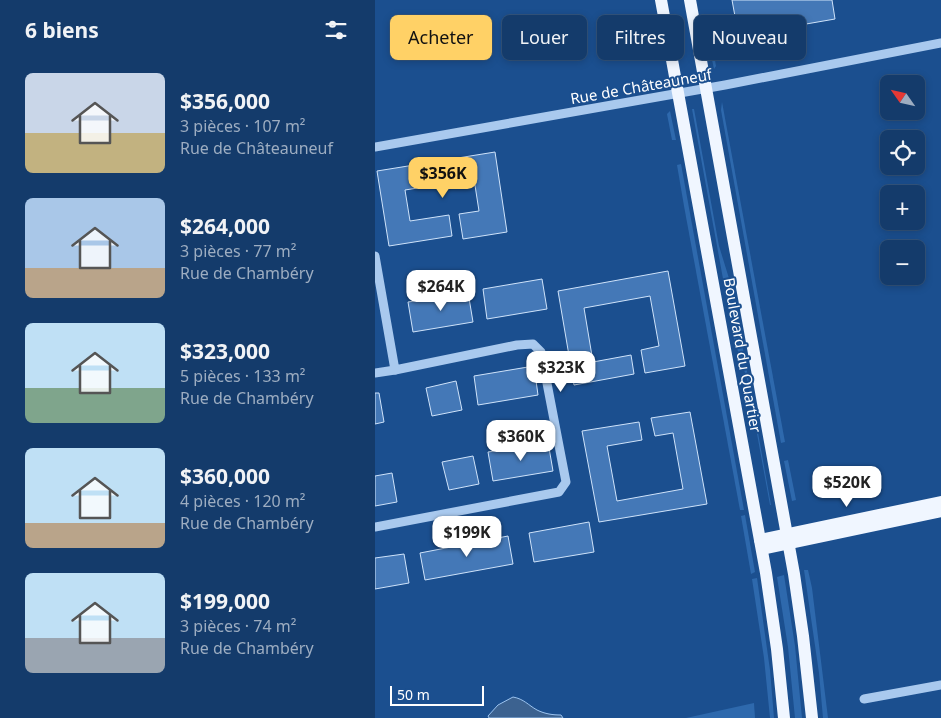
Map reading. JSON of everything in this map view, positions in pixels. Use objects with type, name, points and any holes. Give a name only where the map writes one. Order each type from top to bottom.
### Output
[{"type":"main road","name":"Boulevard du Quartier","points":[[661,0],[761,544],[776,639],[784,718]]},
{"type":"main road","name":"Boulevard du Quartier","points":[[690,0],[787,539],[803,636],[812,718]]},
{"type":"main road","points":[[787,539],[941,502]]},
{"type":"main road","points":[[761,544],[941,511]]},
{"type":"street","name":"Rue de Châteauneuf","points":[[375,147],[706,88],[941,43]]},
{"type":"street","points":[[375,256],[395,370]]},
{"type":"street","points":[[375,373],[517,345],[533,344],[541,352],[565,482],[559,492],[375,527]]},
{"type":"street","points":[[865,699],[941,685]]},
{"type":"shaded area","points":[[712,60],[715,60],[716,66],[714,69]]},
{"type":"shaded area","points":[[722,102],[785,442],[781,443],[721,110]]},
{"type":"shaded area","points":[[692,109],[694,109],[719,246],[732,288],[771,505],[747,379],[734,339]]},
{"type":"shaded area","points":[[670,111],[676,140],[672,140],[667,114]]},
{"type":"shaded area","points":[[681,164],[744,510],[740,510],[684,206],[677,165]]},
{"type":"shaded area","points":[[788,460],[796,500],[792,501],[784,461]]},
{"type":"shaded area","points":[[745,515],[755,572],[751,574],[741,516]]},
{"type":"shaded area","points":[[804,570],[808,570],[812,588],[828,718],[823,718],[819,673]]},
{"type":"shaded area","points":[[784,575],[795,646],[802,718],[795,718],[788,647],[777,577]]},
{"type":"shaded area","points":[[757,578],[770,670],[774,718],[770,718],[764,658],[752,579]]},
{"type":"shaded area","points":[[513,697],[540,711],[561,715],[563,718],[489,718],[488,716],[498,705]]},
{"type":"shaded area","points":[[754,703],[755,718],[686,718]]},
{"type":"building","points":[[732,0],[832,0],[835,19],[806,24],[806,15],[735,15]]},
{"type":"building","points":[[495,152],[507,232],[463,239],[459,214],[479,211],[474,179],[405,190],[410,221],[449,215],[452,236],[389,246],[377,171]]},
{"type":"building","points":[[668,271],[685,366],[645,373],[641,350],[659,346],[650,296],[584,308],[593,362],[631,355],[634,374],[574,385],[558,291]]},
{"type":"building","points":[[542,279],[547,309],[487,319],[483,289]]},
{"type":"building","points":[[468,292],[473,322],[413,332],[408,302]]},
{"type":"building","points":[[534,366],[538,395],[478,405],[474,376]]},
{"type":"building","points":[[456,381],[462,410],[432,416],[426,388]]},
{"type":"building","points":[[375,393],[379,393],[384,422],[375,424]]},
{"type":"building","points":[[690,412],[707,504],[599,522],[582,431],[639,422],[642,440],[607,446],[617,501],[683,489],[673,433],[655,436],[651,418]]},
{"type":"building","points":[[548,442],[553,471],[493,481],[488,452]]},
{"type":"building","points":[[473,456],[479,484],[449,490],[442,462]]},
{"type":"building","points":[[392,473],[397,502],[375,506],[375,476]]},
{"type":"building","points":[[589,522],[594,552],[534,562],[529,533]]},
{"type":"building","points":[[508,536],[513,564],[425,580],[420,553]]},
{"type":"building","points":[[404,554],[409,583],[375,589],[375,558]]}]
